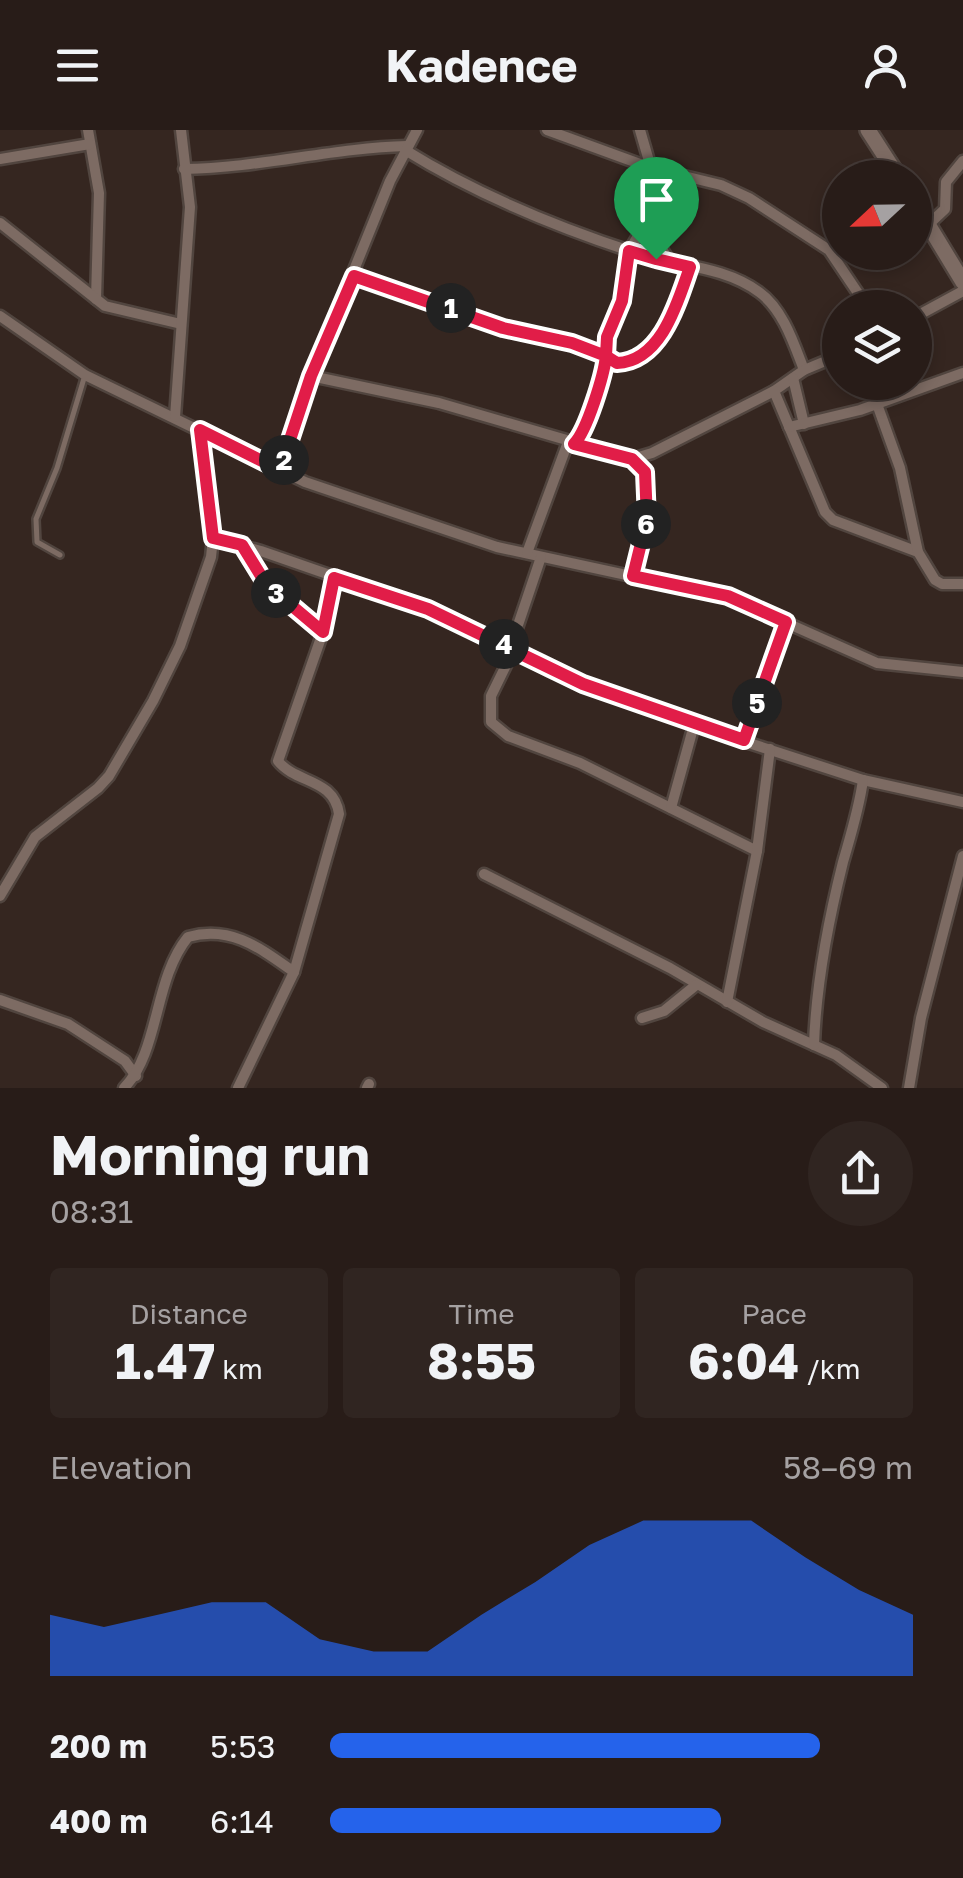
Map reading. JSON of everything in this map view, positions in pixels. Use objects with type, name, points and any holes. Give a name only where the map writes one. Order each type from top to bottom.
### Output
[{"type":"street","points":[[88,130],[98,193],[96,299]]},
{"type":"street","points":[[176,417],[190,207],[180,130]]},
{"type":"street","points":[[280,470],[311,376],[390,181],[417,130]]},
{"type":"street","points":[[547,130],[651,168],[698,178],[735,192],[829,250],[857,290]]},
{"type":"street","points":[[640,130],[651,168]]},
{"type":"street","points":[[868,130],[887,160]]},
{"type":"street","points":[[0,160],[90,144]]},
{"type":"street","points":[[184,169],[219,168],[350,149],[406,148],[440,172],[535,216],[629,251],[739,279],[763,294],[781,318],[804,370]]},
{"type":"street","points":[[932,222],[945,209],[946,182],[963,160]]},
{"type":"street","points":[[527,553],[571,443],[583,432],[603,374],[607,337],[622,301],[629,251],[646,224],[665,172]]},
{"type":"street","points":[[0,223],[106,306],[182,324]]},
{"type":"street","points":[[646,224],[670,262]]},
{"type":"street","points":[[932,229],[963,282]]},
{"type":"street","points":[[354,276],[503,328],[572,343],[617,363],[627,362],[651,345],[669,322],[690,267]]},
{"type":"street","points":[[932,307],[963,290]]},
{"type":"street","points":[[0,316],[85,375],[280,470],[368,504],[497,547],[728,596],[877,663],[963,672]]},
{"type":"street","points":[[632,459],[652,453],[822,362]]},
{"type":"street","points":[[789,428],[877,404],[963,373]]},
{"type":"street","points":[[311,376],[438,403],[632,459],[645,472],[648,497],[644,536],[633,576]]},
{"type":"street","points":[[793,378],[804,424]]},
{"type":"street","points":[[774,391],[825,512],[833,520],[918,552]]},
{"type":"street","points":[[877,404],[903,480],[918,552],[935,580],[963,584]]},
{"type":"street","points":[[0,896],[34,837],[108,776],[153,702],[180,646],[211,557],[213,538],[200,430]]},
{"type":"street","points":[[213,538],[428,609],[550,671],[694,724],[863,780],[963,802]]},
{"type":"street","points":[[242,545],[266,584],[323,632]]},
{"type":"street","points":[[542,557],[520,619],[514,650],[491,696],[491,722],[508,736],[580,764],[757,851]]},
{"type":"street","points":[[238,1088],[294,972],[339,814],[337,803],[319,784],[282,767],[278,761],[323,632],[334,578]]},
{"type":"street","points":[[744,740],[786,622]]},
{"type":"street","points":[[671,808],[694,724]]},
{"type":"street","points":[[728,1002],[757,851],[770,748]]},
{"type":"street","points":[[814,1045],[825,944],[863,780]]},
{"type":"street","points":[[910,1088],[921,1018],[963,856]]},
{"type":"street","points":[[484,874],[836,1055],[882,1088]]},
{"type":"street","points":[[124,1088],[136,1076],[164,982],[188,937],[222,932],[260,948],[294,972]]},
{"type":"street","points":[[642,1018],[664,1010],[696,985]]},
{"type":"street","points":[[0,1000],[68,1024],[125,1061],[136,1076]]},
{"type":"lane","points":[[60,555],[38,542],[36,519],[58,468],[85,375]]},
{"type":"route","points":[[656,259],[629,251],[622,301],[605,343],[606,356],[554,338],[503,328],[354,276],[311,376],[280,470],[200,430],[213,538],[242,545],[266,584],[323,632],[334,578],[428,609],[484,634],[550,671],[744,740],[786,622],[728,596],[633,576],[647,519],[645,472],[632,459],[574,444],[583,432],[606,356],[617,363],[637,358],[669,322],[690,267],[656,259]]}]
